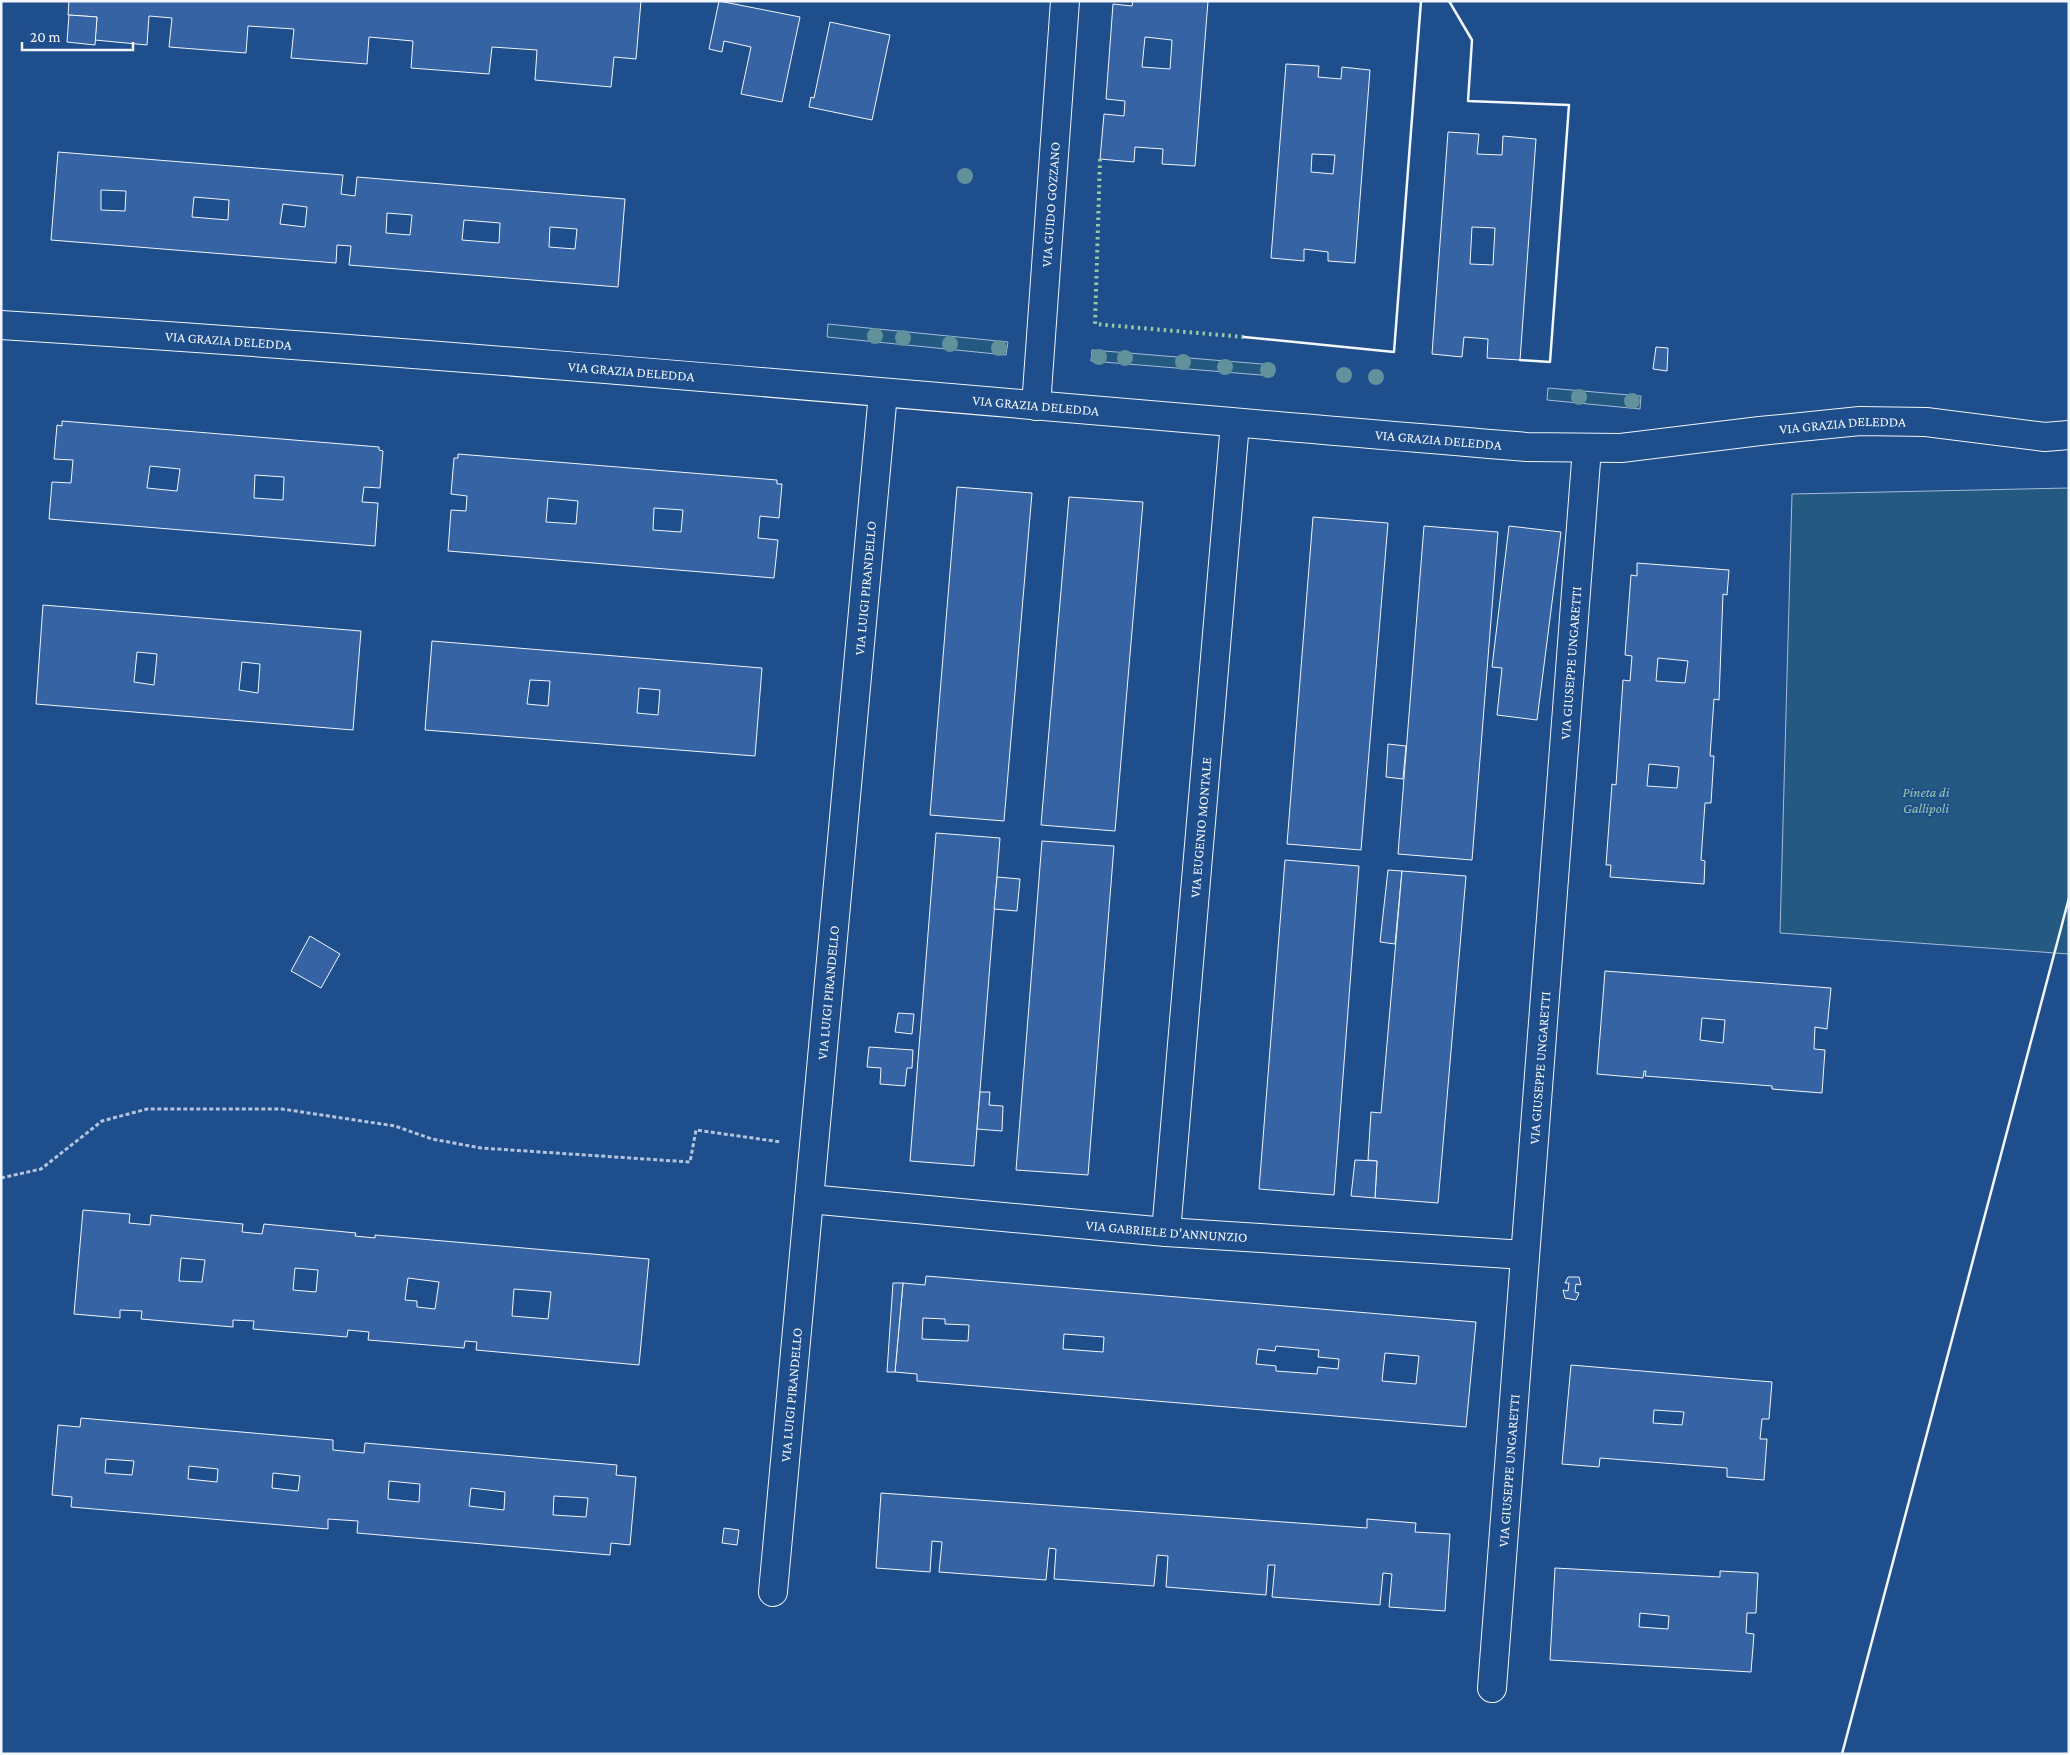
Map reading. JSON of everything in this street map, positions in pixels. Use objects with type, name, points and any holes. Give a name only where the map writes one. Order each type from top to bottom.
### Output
[{"type":"street","name":"VIA GUIDO GOZZANO","points":[[1036,406],[1065,1]]},
{"type":"street","name":"VIA GRAZIA DELEDDA","points":[[1,325],[223,340],[1528,447],[1622,448],[1860,421],[1926,422],[2045,437],[2069,435]]},
{"type":"street","name":"VIA LUIGI PIRANDELLO","points":[[772,1592],[883,393]]},
{"type":"street","name":"VIA EUGENIO MONTALE","points":[[1166,1232],[1235,423]]},
{"type":"street","name":"VIA GIUSEPPE UNGARETTI","points":[[1492,1688],[1587,448]]},
{"type":"street","name":"VIA GABRIELE D'ANNUNZIO","points":[[809,1199],[1166,1232],[1525,1255]]},
{"type":"path","points":[[1,1178],[41,1169],[102,1121],[147,1109],[282,1109],[395,1126],[439,1141],[481,1148],[690,1162],[696,1130],[814,1147]]},
{"type":"green space","points":[[828,324],[1008,342],[1006,355],[827,337]]},
{"type":"green space","points":[[1092,350],[1274,365],[1273,376],[1091,361]]},
{"type":"green space","points":[[1548,388],[1641,396],[1640,409],[1547,400]]},
{"type":"green space","name":"Pineta di Gallipoli","points":[[2069,488],[2069,954],[1780,933],[1792,494]]},
{"type":"building","points":[[69,1],[641,1],[636,59],[614,57],[611,87],[535,80],[537,50],[492,47],[489,74],[411,68],[413,41],[369,37],[367,64],[291,58],[294,29],[248,26],[246,53],[169,47],[172,18],[149,16],[147,45],[95,40],[97,17],[68,15]]},
{"type":"building","points":[[719,1],[800,17],[782,102],[741,94],[751,47],[724,41],[722,52],[709,49]]},
{"type":"building","points":[[1133,1],[1208,1],[1195,166],[1162,164],[1163,149],[1135,147],[1134,162],[1100,159],[1104,114],[1124,116],[1125,101],[1106,99],[1113,4],[1132,6]],"holes":[[[1145,37],[1172,40],[1170,69],[1142,67]]]},
{"type":"building","points":[[69,15],[97,17],[95,45],[67,42]]},
{"type":"building","points":[[830,22],[890,35],[872,120],[809,107],[811,97],[814,98]]},
{"type":"building","points":[[1286,64],[1319,66],[1318,77],[1341,79],[1342,67],[1370,70],[1355,263],[1328,261],[1328,252],[1304,249],[1304,261],[1271,258]],"holes":[[[1312,154],[1335,155],[1333,174],[1311,172]]]},
{"type":"building","points":[[1448,132],[1479,134],[1477,154],[1502,155],[1503,136],[1536,139],[1520,360],[1487,358],[1488,339],[1464,337],[1462,357],[1432,354]],"holes":[[[1472,227],[1495,228],[1493,265],[1470,264]]]},
{"type":"building","points":[[58,152],[343,175],[341,194],[355,196],[357,177],[625,199],[618,287],[349,265],[351,246],[337,245],[336,263],[51,240]],"holes":[[[101,190],[126,191],[125,211],[101,210]],[[194,197],[229,200],[228,220],[192,217]],[[283,204],[307,207],[305,227],[280,224]],[[387,213],[412,215],[410,235],[386,233]],[[464,220],[500,223],[499,243],[462,240]],[[550,227],[577,229],[575,249],[549,247]]]},
{"type":"building","points":[[1656,347],[1668,348],[1667,371],[1653,369]]},
{"type":"building","points":[[62,421],[379,447],[379,450],[383,451],[380,488],[364,487],[362,502],[378,503],[375,546],[49,519],[52,482],[71,483],[73,460],[54,459],[57,425],[62,426]],"holes":[[[150,466],[180,469],[177,491],[147,488]],[[255,475],[284,477],[283,500],[254,498]]]},
{"type":"building","points":[[458,454],[777,480],[777,484],[782,484],[779,518],[760,516],[758,538],[778,540],[774,578],[448,551],[451,510],[466,511],[467,496],[451,494],[454,458],[458,458]],"holes":[[[548,498],[578,501],[576,524],[546,522]],[[654,508],[683,510],[681,532],[653,530]]]},
{"type":"building","points":[[957,487],[1032,493],[1004,821],[930,815]]},
{"type":"building","points":[[1069,497],[1143,502],[1115,831],[1041,825]]},
{"type":"building","points":[[1313,517],[1388,523],[1361,850],[1287,844]]},
{"type":"building","points":[[1424,526],[1498,532],[1472,860],[1398,854]]},
{"type":"building","points":[[1509,526],[1561,532],[1537,720],[1497,715],[1502,668],[1492,667]]},
{"type":"building","points":[[1637,563],[1729,570],[1727,595],[1723,594],[1719,700],[1714,699],[1710,756],[1714,756],[1711,803],[1705,803],[1701,860],[1705,861],[1704,884],[1610,877],[1611,865],[1606,865],[1612,784],[1616,785],[1623,680],[1630,681],[1632,656],[1625,655],[1631,575],[1637,576]],"holes":[[[1658,658],[1688,661],[1685,683],[1656,681]],[[1649,764],[1679,767],[1677,788],[1647,786]]]},
{"type":"building","points":[[43,605],[361,631],[353,730],[36,704]],"holes":[[[137,652],[157,654],[154,685],[134,682]],[[242,662],[260,664],[258,693],[239,690]]]},
{"type":"building","points":[[432,641],[762,668],[755,756],[425,730]],"holes":[[[530,680],[550,681],[548,706],[527,704]],[[639,688],[660,690],[658,715],[637,713]]]},
{"type":"building","points":[[1388,744],[1406,746],[1403,779],[1386,777]]},
{"type":"building","points":[[936,833],[1000,838],[974,1166],[910,1161]]},
{"type":"building","points":[[1042,841],[1114,846],[1088,1175],[1016,1170]]},
{"type":"building","points":[[1285,860],[1359,866],[1334,1195],[1259,1189]]},
{"type":"building","points":[[1388,870],[1402,871],[1395,944],[1380,942]]},
{"type":"building","points":[[1402,871],[1466,876],[1438,1203],[1375,1198],[1377,1161],[1368,1160],[1371,1112],[1381,1113]]},
{"type":"building","points":[[997,877],[1020,879],[1017,911],[994,909]]},
{"type":"building","points":[[310,936],[340,954],[321,988],[291,971]]},
{"type":"building","points":[[1605,971],[1831,988],[1827,1029],[1815,1027],[1814,1049],[1825,1050],[1822,1093],[1772,1089],[1772,1086],[1645,1076],[1646,1071],[1644,1071],[1643,1078],[1597,1074]],"holes":[[[1702,1018],[1725,1020],[1723,1043],[1700,1040]]]},
{"type":"building","points":[[898,1013],[914,1014],[912,1034],[895,1032]]},
{"type":"building","points":[[869,1047],[913,1050],[912,1068],[907,1068],[905,1086],[880,1084],[881,1068],[867,1067]]},
{"type":"building","points":[[980,1092],[990,1092],[989,1105],[1003,1106],[1002,1131],[977,1129]]},
{"type":"building","points":[[1355,1160],[1377,1161],[1375,1198],[1351,1196]]},
{"type":"building","points":[[83,1210],[130,1214],[129,1223],[150,1225],[151,1215],[243,1224],[242,1232],[262,1234],[264,1224],[356,1233],[355,1236],[375,1238],[375,1235],[649,1259],[639,1365],[476,1350],[477,1342],[465,1341],[464,1348],[368,1340],[369,1332],[348,1330],[347,1337],[253,1329],[254,1321],[233,1320],[233,1327],[141,1319],[142,1311],[120,1310],[120,1318],[74,1314]],"holes":[[[181,1258],[205,1260],[202,1282],[179,1281]],[[295,1268],[318,1270],[316,1292],[293,1290]],[[408,1278],[439,1282],[435,1309],[417,1307],[417,1301],[405,1300]],[[514,1289],[551,1292],[548,1319],[512,1316]]]},
{"type":"building","points":[[926,1276],[1476,1322],[1466,1427],[917,1381],[917,1374],[895,1372],[903,1283],[925,1285]],"holes":[[[923,1318],[945,1319],[945,1324],[969,1325],[968,1341],[922,1339]],[[1064,1334],[1104,1337],[1103,1352],[1063,1349]],[[1276,1346],[1319,1350],[1318,1357],[1339,1359],[1338,1369],[1318,1367],[1317,1374],[1276,1371],[1276,1366],[1256,1364],[1258,1349],[1275,1351]],[[1385,1353],[1419,1356],[1416,1384],[1382,1381]]]},
{"type":"building","points":[[1568,1277],[1579,1277],[1581,1285],[1576,1284],[1575,1292],[1579,1293],[1576,1300],[1565,1298],[1563,1290],[1568,1291],[1569,1283],[1565,1283]]},
{"type":"building","points":[[893,1283],[903,1283],[895,1372],[887,1372]]},
{"type":"building","points":[[1571,1365],[1772,1382],[1769,1419],[1762,1419],[1760,1439],[1767,1439],[1764,1480],[1727,1477],[1727,1468],[1600,1458],[1599,1467],[1562,1464]],"holes":[[[1654,1410],[1684,1412],[1682,1425],[1653,1423]]]},
{"type":"building","points":[[81,1418],[333,1440],[333,1450],[364,1453],[365,1443],[617,1465],[616,1475],[636,1477],[630,1545],[611,1543],[610,1555],[357,1533],[358,1521],[328,1519],[328,1529],[71,1507],[72,1497],[52,1495],[58,1425],[80,1427]],"holes":[[[106,1459],[134,1461],[132,1475],[105,1473]],[[189,1466],[218,1469],[217,1482],[188,1479]],[[273,1473],[300,1476],[298,1491],[272,1488]],[[389,1481],[420,1484],[419,1502],[388,1499]],[[471,1488],[505,1492],[504,1510],[469,1506]],[[554,1496],[588,1498],[586,1517],[553,1515]]]},
{"type":"building","points":[[881,1493],[1367,1528],[1367,1519],[1416,1523],[1415,1532],[1450,1534],[1445,1611],[1389,1607],[1392,1574],[1383,1573],[1380,1605],[1272,1597],[1275,1565],[1268,1565],[1266,1595],[1166,1587],[1168,1556],[1157,1555],[1154,1586],[1054,1579],[1056,1549],[1049,1548],[1046,1580],[939,1572],[942,1542],[932,1541],[930,1572],[876,1568]]},
{"type":"building","points":[[724,1528],[739,1530],[737,1545],[722,1543]]},
{"type":"building","points":[[1555,1568],[1720,1577],[1720,1571],[1758,1573],[1756,1613],[1747,1613],[1746,1633],[1754,1634],[1751,1672],[1550,1660]],"holes":[[[1640,1613],[1669,1616],[1668,1629],[1639,1627]]]},
{"type":"hedge","points":[[1100,159],[1095,324],[1244,337]]},
{"type":"wall","points":[[1244,337],[1394,352],[1421,1]]},
{"type":"wall","points":[[1449,1],[1472,40],[1468,101],[1569,105],[1550,362],[1520,360]]},
{"type":"wall","points":[[1842,1754],[2069,898]]}]
